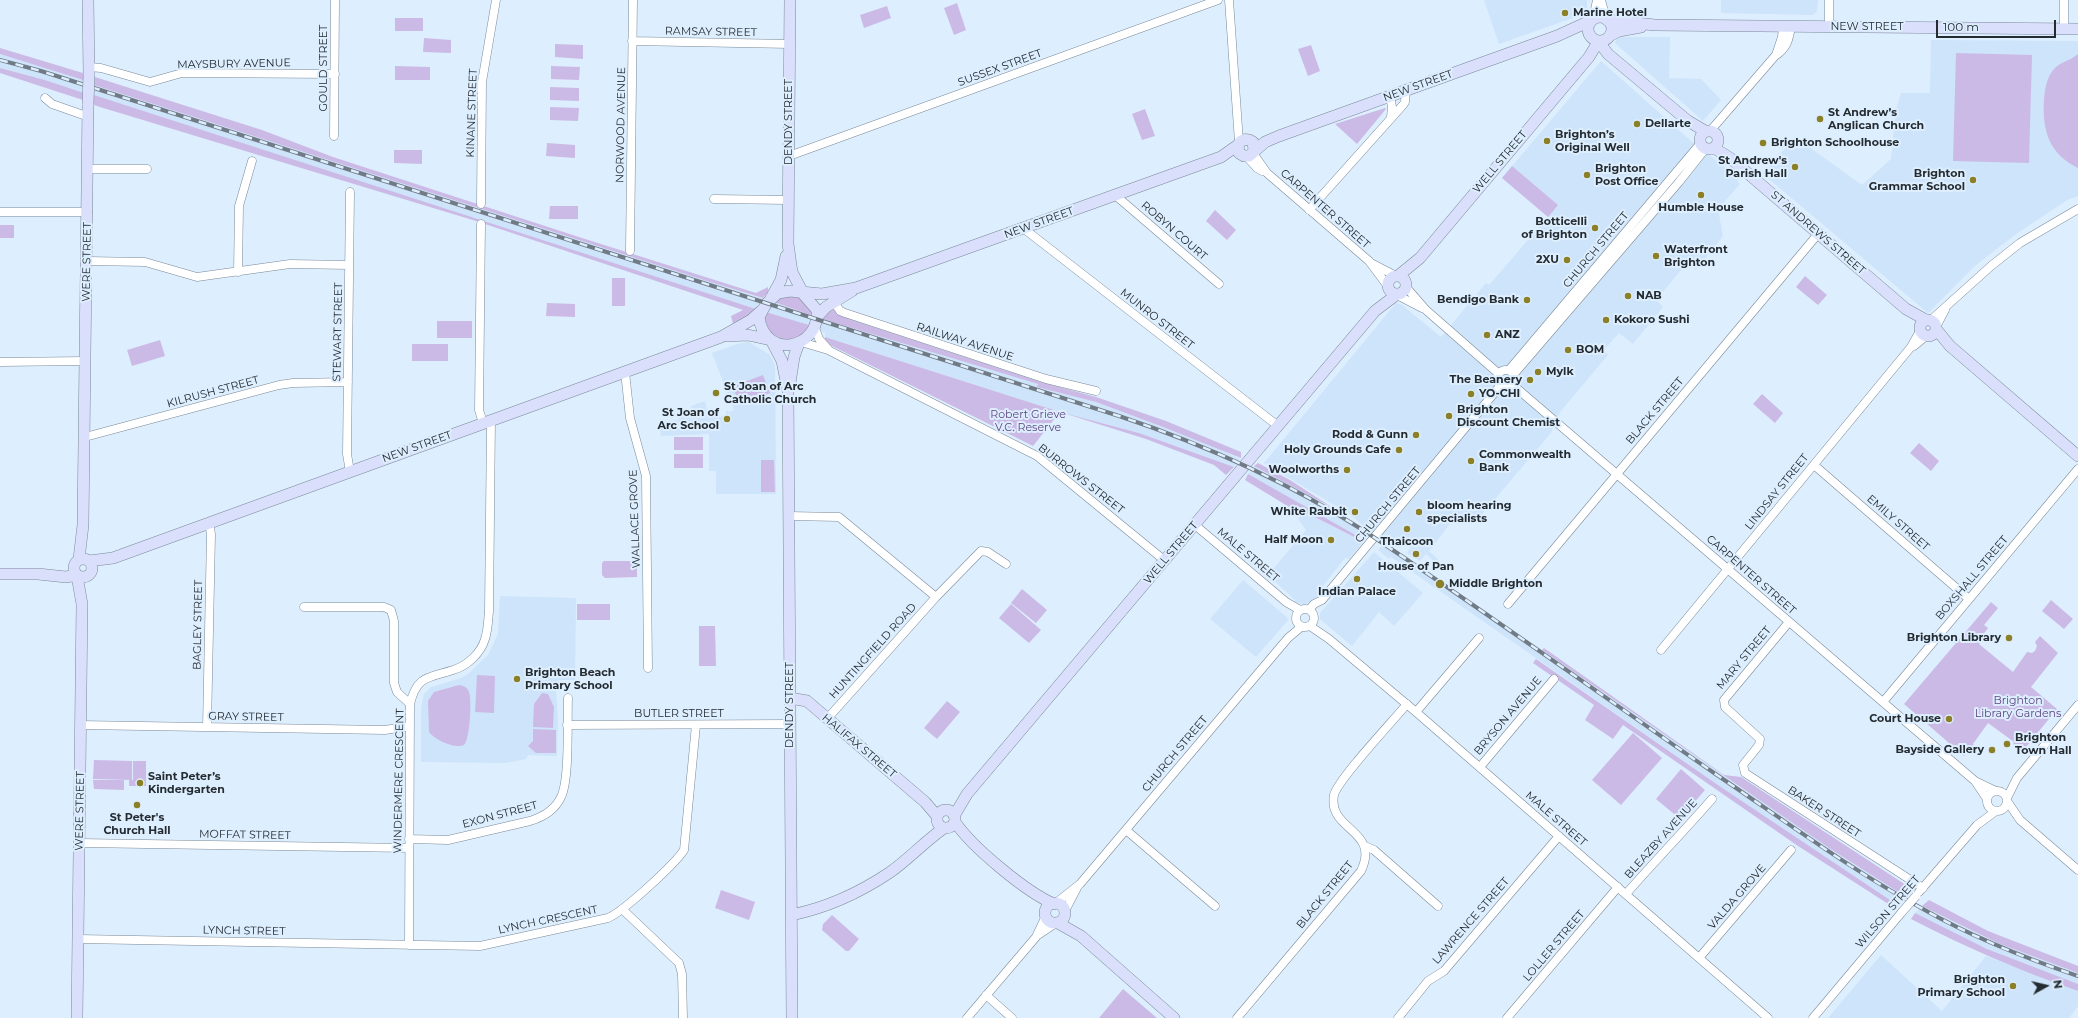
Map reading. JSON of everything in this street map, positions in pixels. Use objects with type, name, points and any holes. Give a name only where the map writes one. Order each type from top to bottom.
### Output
[{"type":"street","name":"WERE STREET","points":[[77,1018],[88,212],[88,0]]},
{"type":"street","name":"GOULD STREET","points":[[334,136],[335,0]]},
{"type":"street","name":"KINANE STREET","points":[[481,204],[482,82],[496,0]]},
{"type":"street","name":"NORWOOD AVENUE","points":[[630,251],[633,0]]},
{"type":"street","name":"DENDY STREET","points":[[790,0],[788,244],[792,272],[803,294]]},
{"type":"street","name":"SUSSEX STREET","points":[[789,156],[1218,0]]},
{"type":"street","points":[[1229,0],[1238,121],[1246,148]]},
{"type":"street","points":[[1597,0],[1592,20],[1588,27],[1599,38]]},
{"type":"street","points":[[1602,0],[1607,19]]},
{"type":"street","points":[[1829,0],[1829,27]]},
{"type":"street","points":[[2064,0],[2064,29]]},
{"type":"street","name":"NEW STREET","points":[[803,294],[832,297],[1557,36],[1600,17],[1655,25],[2078,29]]},
{"type":"street","name":"ST ANDREWS STREET","points":[[1607,19],[1612,26],[1599,38],[1610,47],[1620,62],[1818,234],[2078,456]]},
{"type":"street","name":"NEW STREET","points":[[1557,36],[1599,38],[1619,31],[1655,25]]},
{"type":"street","name":"CHURCH STREET","points":[[1512,372],[1679,182],[1726,115],[1775,56],[1787,45],[1787,26]]},
{"type":"street","name":"WELL STREET","points":[[1402,281],[1588,57],[1599,38]]},
{"type":"street","name":"WELL STREET","points":[[1580,66],[1589,44],[1599,38]]},
{"type":"street","name":"RAMSAY STREET","points":[[632,41],[790,44]]},
{"type":"street","points":[[1588,57],[1601,54],[1620,62]]},
{"type":"street","name":"MAYSBURY AVENUE","points":[[89,71],[101,68],[150,82],[182,74],[335,74]]},
{"type":"street","points":[[1309,210],[1406,102],[1406,90]]},
{"type":"street","points":[[1390,96],[1392,107],[1391,117]]},
{"type":"street","points":[[45,98],[52,104],[89,117]]},
{"type":"street","name":"CARPENTER STREET","points":[[1246,148],[1267,173],[1369,262],[1402,281],[1426,310],[1499,374]]},
{"type":"street","points":[[238,272],[239,206],[252,161]]},
{"type":"street","points":[[88,169],[147,170]]},
{"type":"street","name":"STEWART STREET","points":[[350,192],[347,454],[350,472]]},
{"type":"street","name":"ROBYN COURT","points":[[1115,195],[1219,284]]},
{"type":"street","points":[[714,199],[788,200]]},
{"type":"street","name":"LINDSAY STREET","points":[[1661,650],[1911,348],[1948,306],[1991,266],[2020,244],[2078,209]]},
{"type":"street","points":[[0,212],[88,212]]},
{"type":"street","points":[[481,224],[479,410],[487,422]]},
{"type":"street","name":"MUNRO STREET","points":[[1024,228],[1278,426]]},
{"type":"street","name":"BLACK STREET","points":[[1508,604],[1818,234]]},
{"type":"street","name":"DENDY STREET","points":[[771,298],[782,277],[788,244]]},
{"type":"street","points":[[87,261],[145,262],[197,277],[290,264],[350,265]]},
{"type":"street","name":"CARPENTER STREET","points":[[1369,262],[1387,285]]},
{"type":"street","points":[[1391,278],[1402,281],[1403,292],[1396,295],[1389,291],[1387,285],[1391,278]]},
{"type":"street","name":"WELL STREET","points":[[1375,311],[1387,285]]},
{"type":"street","points":[[785,291],[803,294],[816,308],[815,321],[800,343],[787,346],[771,340],[760,322],[761,310],[771,298],[776,294],[785,291]]},
{"type":"street","name":"WELL STREET","points":[[791,915],[816,909],[852,895],[890,873],[924,843],[946,819],[1375,311],[1396,295]]},
{"type":"street","name":"CARPENTER STREET","points":[[1396,295],[1426,310]]},
{"type":"street","name":"NEW STREET","points":[[815,321],[822,309],[832,297]]},
{"type":"street","name":"RAILWAY AVENUE","points":[[832,297],[839,310],[845,313],[1046,379],[1096,391]]},
{"type":"street","name":"NEW STREET","points":[[0,574],[38,574],[83,568],[113,558],[721,337],[748,322],[761,310]]},
{"type":"street","name":"BURROWS STREET","points":[[815,321],[819,339],[828,350]]},
{"type":"street","name":"NEW STREET","points":[[721,337],[745,335],[771,340]]},
{"type":"street","name":"DENDY STREET","points":[[771,340],[782,361],[788,391],[792,1018]]},
{"type":"street","name":"DENDY STREET","points":[[788,391],[794,360],[800,343]]},
{"type":"street","name":"BURROWS STREET","points":[[800,343],[828,350],[1037,456],[1164,560]]},
{"type":"street","points":[[0,362],[86,361]]},
{"type":"street","points":[[1503,370],[1512,372],[1516,380],[1514,386],[1506,389],[1500,386],[1497,382],[1499,374],[1503,370]]},
{"type":"street","name":"WALLACE GROVE","points":[[625,372],[631,424],[642,456],[646,476],[648,668]]},
{"type":"street","name":"KILRUSH STREET","points":[[85,437],[288,383],[348,382]]},
{"type":"street","name":"CHURCH STREET","points":[[1036,937],[1050,909],[1080,884],[1305,618],[1314,604],[1322,600],[1500,386]]},
{"type":"street","name":"CARPENTER STREET","points":[[1514,386],[1974,781],[1987,801]]},
{"type":"street","name":"WINDERMERE CRESCENT","points":[[409,945],[410,704],[413,693],[422,681],[430,675],[452,671],[468,662],[475,656],[485,641],[489,612],[487,422]]},
{"type":"street","name":"EMILY STREET","points":[[1814,465],[1969,599]]},
{"type":"street","name":"BOXSHALL STREET","points":[[1882,702],[2078,469]]},
{"type":"street","points":[[789,516],[839,517],[936,597]]},
{"type":"street","name":"BAGLEY STREET","points":[[208,727],[211,534],[209,523]]},
{"type":"street","name":"MALE STREET","points":[[1195,525],[1407,704],[1768,1018]]},
{"type":"street","name":"HUNTINGFIELD ROAD","points":[[827,719],[936,597],[981,551],[988,552],[1006,564]]},
{"type":"street","points":[[304,606],[384,607],[391,610],[394,621],[394,683],[397,692],[410,704]]},
{"type":"street","name":"MARY STREET","points":[[1760,742],[1758,737],[1725,707],[1723,701],[1789,622]]},
{"type":"street","points":[[1416,712],[1479,638]]},
{"type":"street","name":"BRYSON AVENUE","points":[[1480,767],[1554,679]]},
{"type":"street","name":"EXON STREET","points":[[409,839],[453,839],[530,821],[546,814],[557,804],[564,791],[568,698]]},
{"type":"street","name":"HALIFAX STREET","points":[[790,698],[806,701],[1050,909]]},
{"type":"street","points":[[1407,704],[1343,779],[1334,794],[1334,804],[1337,815],[1361,838],[1365,846],[1374,850],[1438,906]]},
{"type":"street","points":[[1998,811],[2005,807],[2007,799],[2017,778],[2078,705]]},
{"type":"street","name":"BUTLER STREET","points":[[567,725],[790,724]]},
{"type":"street","name":"GRAY STREET","points":[[81,725],[385,730],[410,726]]},
{"type":"street","name":"LYNCH CRESCENT","points":[[409,945],[480,946],[600,920],[615,915],[622,910],[676,861],[684,850],[696,725]]},
{"type":"street","name":"BAKER STREET","points":[[1760,742],[1743,765],[1748,776],[1923,888]]},
{"type":"street","points":[[2017,778],[1990,794],[1987,801],[1990,808],[2020,820]]},
{"type":"street","name":"CARPENTER STREET","points":[[1974,781],[1997,791]]},
{"type":"street","points":[[1997,791],[2004,793],[2020,820],[2078,870]]},
{"type":"street","name":"BLEAZBY AVENUE","points":[[1626,894],[1665,849],[1678,837],[1712,799]]},
{"type":"street","name":"WILSON STREET","points":[[1977,825],[1987,801]]},
{"type":"street","name":"WILSON STREET","points":[[1813,1016],[1977,825],[1998,811]]},
{"type":"street","points":[[1126,830],[1215,906]]},
{"type":"street","name":"LAWRENCE STREET","points":[[1398,1018],[1428,981],[1444,971],[1559,836]]},
{"type":"street","name":"MOFFAT STREET","points":[[80,843],[409,848]]},
{"type":"street","name":"BLACK STREET","points":[[1237,1018],[1357,876],[1364,865],[1365,846]]},
{"type":"street","name":"VALDA GROVE","points":[[1699,958],[1791,850]]},
{"type":"street","name":"CHURCH STREET","points":[[967,1018],[1036,937],[1061,918],[1080,884]]},
{"type":"street","name":"LOLLER STREET","points":[[1507,1018],[1618,887]]},
{"type":"street","points":[[1062,906],[1061,918],[1050,922],[1050,909],[1062,906]]},
{"type":"street","points":[[622,910],[679,963],[682,974],[682,1018]]},
{"type":"street","points":[[1061,918],[1174,1018]]},
{"type":"street","name":"LYNCH STREET","points":[[78,939],[409,945]]},
{"type":"street","points":[[986,995],[1012,1018]]},
{"type":"shaded area","points":[[1484,0],[1587,0],[1587,13],[1499,44]]},
{"type":"shaded area","points":[[1721,0],[1818,0],[1817,11],[1813,15],[1721,13]]},
{"type":"shaded area","points":[[1617,37],[1670,37],[1669,78],[1701,79],[1721,100],[1703,121],[1615,43]]},
{"type":"shaded area","name":"Brighton Grammar School","points":[[1931,40],[2078,41],[2078,196],[2069,199],[2016,234],[1976,265],[1928,313],[1763,174],[1795,137],[1862,185],[1891,159],[1896,110],[1901,93],[1930,93]]},
{"type":"shaded area","points":[[0,54],[83,80],[84,93],[45,80],[0,68]]},
{"type":"shaded area","points":[[1601,61],[1691,141],[1739,178],[1737,181],[1740,184],[1718,209],[1723,236],[1696,270],[1687,263],[1656,300],[1663,307],[1633,344],[1619,333],[1604,350],[1608,355],[1560,412],[1551,433],[1479,518],[1475,515],[1470,521],[1465,517],[1459,524],[1453,520],[1429,551],[1445,566],[1442,569],[1426,554],[1420,561],[1407,553],[1411,547],[1404,542],[1400,547],[1366,528],[1351,515],[1264,463],[1396,303],[1402,305],[1441,337],[1486,283],[1489,285],[1548,217],[1502,178]]},
{"type":"shaded area","points":[[94,85],[763,298],[756,309],[582,254],[94,95]]},
{"type":"shaded area","points":[[774,302],[813,316],[809,325],[766,312]]},
{"type":"shaded area","points":[[822,319],[1038,384],[1038,387],[1096,402],[1216,447],[1240,459],[1234,467],[1139,433],[1060,412],[825,337],[825,333],[819,330]]},
{"type":"shaded area","name":"St Joan of Arc School","points":[[749,342],[770,355],[775,365],[776,494],[716,494],[716,471],[709,471],[709,434],[661,436],[659,422],[679,420],[678,417],[693,412],[691,406],[705,401],[708,416],[715,414],[720,417],[725,415],[727,410],[729,412],[734,410],[712,353],[737,344]]},
{"type":"shaded area","points":[[1254,466],[1308,493],[1365,530],[1359,537],[1254,478],[1248,474]]},
{"type":"shaded area","points":[[1291,505],[1363,542],[1349,559],[1345,558],[1322,587],[1324,590],[1320,595],[1304,605],[1294,601],[1295,600],[1268,575],[1306,530],[1298,519],[1300,516],[1287,510]]},
{"type":"shaded area","points":[[1385,542],[1829,848],[1903,895],[1896,904],[1718,785],[1391,557],[1389,559],[1378,550]]},
{"type":"shaded area","points":[[1374,552],[1423,593],[1394,626],[1379,612],[1352,646],[1320,619],[1320,613]]},
{"type":"shaded area","points":[[1243,580],[1289,619],[1256,657],[1210,619]]},
{"type":"shaded area","name":"Brighton Beach Primary School","points":[[500,596],[576,598],[575,680],[558,680],[556,690],[558,718],[557,756],[528,755],[526,759],[505,763],[421,762],[421,708],[424,694],[431,687],[461,678],[468,674],[488,655],[498,634]]},
{"type":"shaded area","points":[[1922,906],[2000,944],[2078,973],[2078,984],[2019,963],[1947,931],[1915,913]]},
{"type":"shaded area","name":"Brighton Primary School","points":[[1881,955],[1942,1011],[1986,956],[2078,991],[2078,1006],[2069,1018],[1828,1018]]},
{"type":"green space","points":[[957,3],[966,30],[954,35],[944,8]]},
{"type":"green space","points":[[887,6],[891,18],[864,28],[860,15]]},
{"type":"green space","points":[[395,18],[423,18],[423,31],[395,31]]},
{"type":"green space","points":[[424,38],[451,40],[451,53],[423,52]]},
{"type":"green space","points":[[555,44],[583,45],[583,59],[555,57]]},
{"type":"green space","points":[[1311,45],[1320,71],[1308,76],[1298,49]]},
{"type":"green space","points":[[0,48],[83,73],[83,80],[0,54]]},
{"type":"green space","points":[[1956,53],[2032,55],[2029,163],[1953,161]]},
{"type":"green space","points":[[2078,54],[2078,168],[2060,156],[2049,140],[2044,121],[2044,99],[2048,79],[2054,69]]},
{"type":"green space","points":[[395,66],[430,67],[430,80],[395,80]]},
{"type":"green space","points":[[551,66],[580,67],[579,80],[551,79]]},
{"type":"green space","points":[[0,68],[45,80],[84,93],[83,100],[0,73]]},
{"type":"green space","points":[[95,77],[262,130],[333,157],[582,238],[756,293],[768,287],[768,292],[763,298],[707,281],[94,85]]},
{"type":"green space","points":[[550,87],[579,88],[579,101],[550,100]]},
{"type":"green space","points":[[94,95],[756,309],[750,315],[733,324],[731,316],[743,310],[476,221],[100,107],[94,105]]},
{"type":"green space","points":[[550,107],[579,108],[578,121],[550,120]]},
{"type":"green space","points":[[1385,108],[1386,109],[1357,144],[1335,124]]},
{"type":"green space","points":[[1145,109],[1155,136],[1142,140],[1132,114]]},
{"type":"green space","points":[[547,143],[575,145],[575,158],[546,156]]},
{"type":"green space","points":[[394,150],[422,150],[422,164],[394,163]]},
{"type":"green space","points":[[1512,166],[1558,205],[1548,217],[1502,178]]},
{"type":"green space","points":[[550,206],[578,206],[578,219],[549,219]]},
{"type":"green space","points":[[1215,210],[1236,230],[1227,240],[1206,221]]},
{"type":"green space","points":[[0,225],[14,225],[14,238],[0,238]]},
{"type":"green space","points":[[1805,276],[1827,295],[1818,305],[1796,287]]},
{"type":"green space","points":[[612,278],[625,278],[625,306],[612,306]]},
{"type":"green space","points":[[785,296],[804,300],[810,306],[813,316],[774,302]]},
{"type":"green space","points":[[547,303],[575,304],[575,317],[546,316]]},
{"type":"green space","points":[[831,308],[840,315],[852,320],[1041,382],[1096,397],[1166,421],[1241,452],[1241,458],[1096,402],[1037,387],[1038,384],[822,319]]},
{"type":"green space","points":[[766,312],[809,325],[803,336],[787,342],[769,333],[764,317]]},
{"type":"green space","points":[[437,321],[472,321],[472,338],[437,338]]},
{"type":"green space","name":"Robert Grieve V.C. Reserve","points":[[825,337],[1060,412],[1033,446],[830,345],[825,342]]},
{"type":"green space","points":[[160,340],[165,356],[132,366],[127,350]]},
{"type":"green space","points":[[412,344],[448,344],[448,361],[412,361]]},
{"type":"green space","points":[[763,375],[770,393],[739,404],[733,386]]},
{"type":"green space","points":[[1762,394],[1783,413],[1775,423],[1753,404]]},
{"type":"green space","points":[[1060,412],[1139,433],[1234,467],[1226,475],[1214,465],[1146,439]]},
{"type":"green space","points":[[674,437],[703,437],[703,450],[674,450]]},
{"type":"green space","points":[[1919,443],[1939,461],[1931,471],[1910,453]]},
{"type":"green space","points":[[674,454],[703,454],[703,468],[674,468]]},
{"type":"green space","points":[[761,460],[774,460],[775,492],[761,492]]},
{"type":"green space","points":[[1258,463],[1290,480],[1333,508],[1254,466]]},
{"type":"green space","points":[[1248,474],[1359,537],[1358,539],[1291,505],[1289,507],[1245,480]]},
{"type":"green space","points":[[604,561],[635,561],[637,564],[637,577],[605,578],[602,575],[602,563]]},
{"type":"green space","points":[[1022,589],[1047,610],[1036,623],[1011,603]]},
{"type":"green space","points":[[2051,600],[2073,619],[2064,629],[2042,611]]},
{"type":"green space","name":"Brighton Library Gardens","points":[[1991,602],[1998,608],[1984,625],[1988,628],[1979,640],[1981,642],[1979,644],[2013,672],[2027,652],[2032,653],[2035,651],[2037,646],[2035,642],[2040,636],[2058,653],[2031,687],[2057,709],[2022,752],[2013,744],[2014,742],[1988,723],[1973,744],[1974,745],[1964,756],[1904,704]]},
{"type":"green space","points":[[577,604],[610,604],[610,620],[577,620]]},
{"type":"green space","points":[[1011,604],[1041,630],[1029,643],[999,618]]},
{"type":"green space","points":[[699,626],[715,626],[716,666],[699,666]]},
{"type":"green space","points":[[1544,648],[1724,775],[1741,777],[1909,887],[1903,895],[1829,848],[1542,650]]},
{"type":"green space","points":[[1536,659],[1718,785],[1896,904],[1893,907],[1798,846],[1623,725],[1613,739],[1585,720],[1594,705],[1533,663]]},
{"type":"green space","points":[[477,675],[495,676],[494,713],[475,712]]},
{"type":"green space","points":[[459,685],[465,687],[469,692],[470,719],[468,735],[464,745],[455,746],[445,743],[429,732],[428,701],[434,692]]},
{"type":"green space","points":[[542,693],[548,694],[554,707],[553,728],[533,727],[534,704]]},
{"type":"green space","points":[[947,701],[960,712],[937,739],[924,728]]},
{"type":"green space","points":[[533,729],[556,730],[556,753],[536,753],[528,746],[533,741]]},
{"type":"green space","points":[[1633,733],[1662,758],[1621,805],[1592,780]]},
{"type":"green space","points":[[94,760],[132,761],[132,780],[93,779]]},
{"type":"green space","points":[[133,761],[146,761],[146,786],[129,786],[129,780],[133,780]]},
{"type":"green space","points":[[1681,769],[1705,790],[1680,819],[1656,799]]},
{"type":"green space","points":[[93,780],[124,780],[124,790],[94,789]]},
{"type":"green space","points":[[721,890],[755,902],[749,920],[715,908]]},
{"type":"green space","points":[[1929,900],[1988,931],[2078,966],[2078,973],[2000,944],[1922,906]]},
{"type":"green space","points":[[1915,913],[1987,949],[2078,984],[2078,991],[2014,967],[1952,939],[1911,919]]},
{"type":"green space","points":[[832,915],[859,939],[849,951],[846,951],[822,930],[823,924]]},
{"type":"green space","points":[[1123,989],[1157,1018],[1099,1018]]},
{"type":"railway","points":[[0,60],[41,71],[1119,416],[1215,452],[1277,481],[1366,532],[1844,862],[1896,894],[1960,929],[2038,962],[2078,976]]},
{"type":"place","name":"Marine Hotel","points":[[1565,13]]},
{"type":"place","name":"St Andrew’s Anglican Church","points":[[1820,119]]},
{"type":"place","name":"Dellarte","points":[[1637,124]]},
{"type":"place","name":"Brighton’s Original Well","points":[[1547,141]]},
{"type":"place","name":"Brighton Schoolhouse","points":[[1763,143]]},
{"type":"place","name":"St Andrew's Parish Hall","points":[[1795,167]]},
{"type":"place","name":"Brighton Post Office","points":[[1587,175]]},
{"type":"place","name":"Brighton Grammar School","points":[[1973,180]]},
{"type":"place","name":"Humble House","points":[[1701,195]]},
{"type":"place","name":"Botticelli of Brighton","points":[[1595,228]]},
{"type":"place","name":"Waterfront Brighton","points":[[1656,256]]},
{"type":"place","name":"2XU","points":[[1567,260]]},
{"type":"place","name":"NAB","points":[[1628,296]]},
{"type":"place","name":"Bendigo Bank","points":[[1527,300]]},
{"type":"place","name":"Kokoro Sushi","points":[[1606,320]]},
{"type":"place","name":"ANZ","points":[[1487,335]]},
{"type":"place","name":"BOM","points":[[1568,350]]},
{"type":"place","name":"Mylk","points":[[1538,372]]},
{"type":"place","name":"The Beanery","points":[[1530,380]]},
{"type":"place","name":"St Joan of Arc Catholic Church","points":[[716,393]]},
{"type":"place","name":"YO-CHI","points":[[1471,394]]},
{"type":"place","name":"Brighton Discount Chemist","points":[[1449,416]]},
{"type":"place","name":"St Joan of Arc School","points":[[727,419]]},
{"type":"place","name":"Rodd & Gunn","points":[[1416,435]]},
{"type":"place","name":"Holy Grounds Cafe","points":[[1399,450]]},
{"type":"place","name":"Commonwealth Bank","points":[[1471,461]]},
{"type":"place","name":"Woolworths","points":[[1347,470]]},
{"type":"place","name":"White Rabbit","points":[[1355,512]]},
{"type":"place","name":"bloom hearing specialists","points":[[1419,512]]},
{"type":"place","name":"Thaicoon","points":[[1407,529]]},
{"type":"place","name":"Half Moon","points":[[1331,540]]},
{"type":"place","name":"House of Pan","points":[[1416,554]]},
{"type":"place","name":"Indian Palace","points":[[1357,579]]},
{"type":"place","name":"Middle Brighton","points":[[1440,584]]},
{"type":"place","name":"Brighton Library","points":[[2009,638]]},
{"type":"place","name":"Brighton Beach Primary School","points":[[517,679]]},
{"type":"place","name":"Court House","points":[[1949,719]]},
{"type":"place","name":"Brighton Town Hall","points":[[2007,744]]},
{"type":"place","name":"Bayside Gallery","points":[[1992,750]]},
{"type":"place","name":"Saint Peter’s Kindergarten","points":[[140,783]]},
{"type":"place","name":"St Peter's Church Hall","points":[[137,805]]},
{"type":"place","name":"Brighton Primary School","points":[[2013,986]]}]
